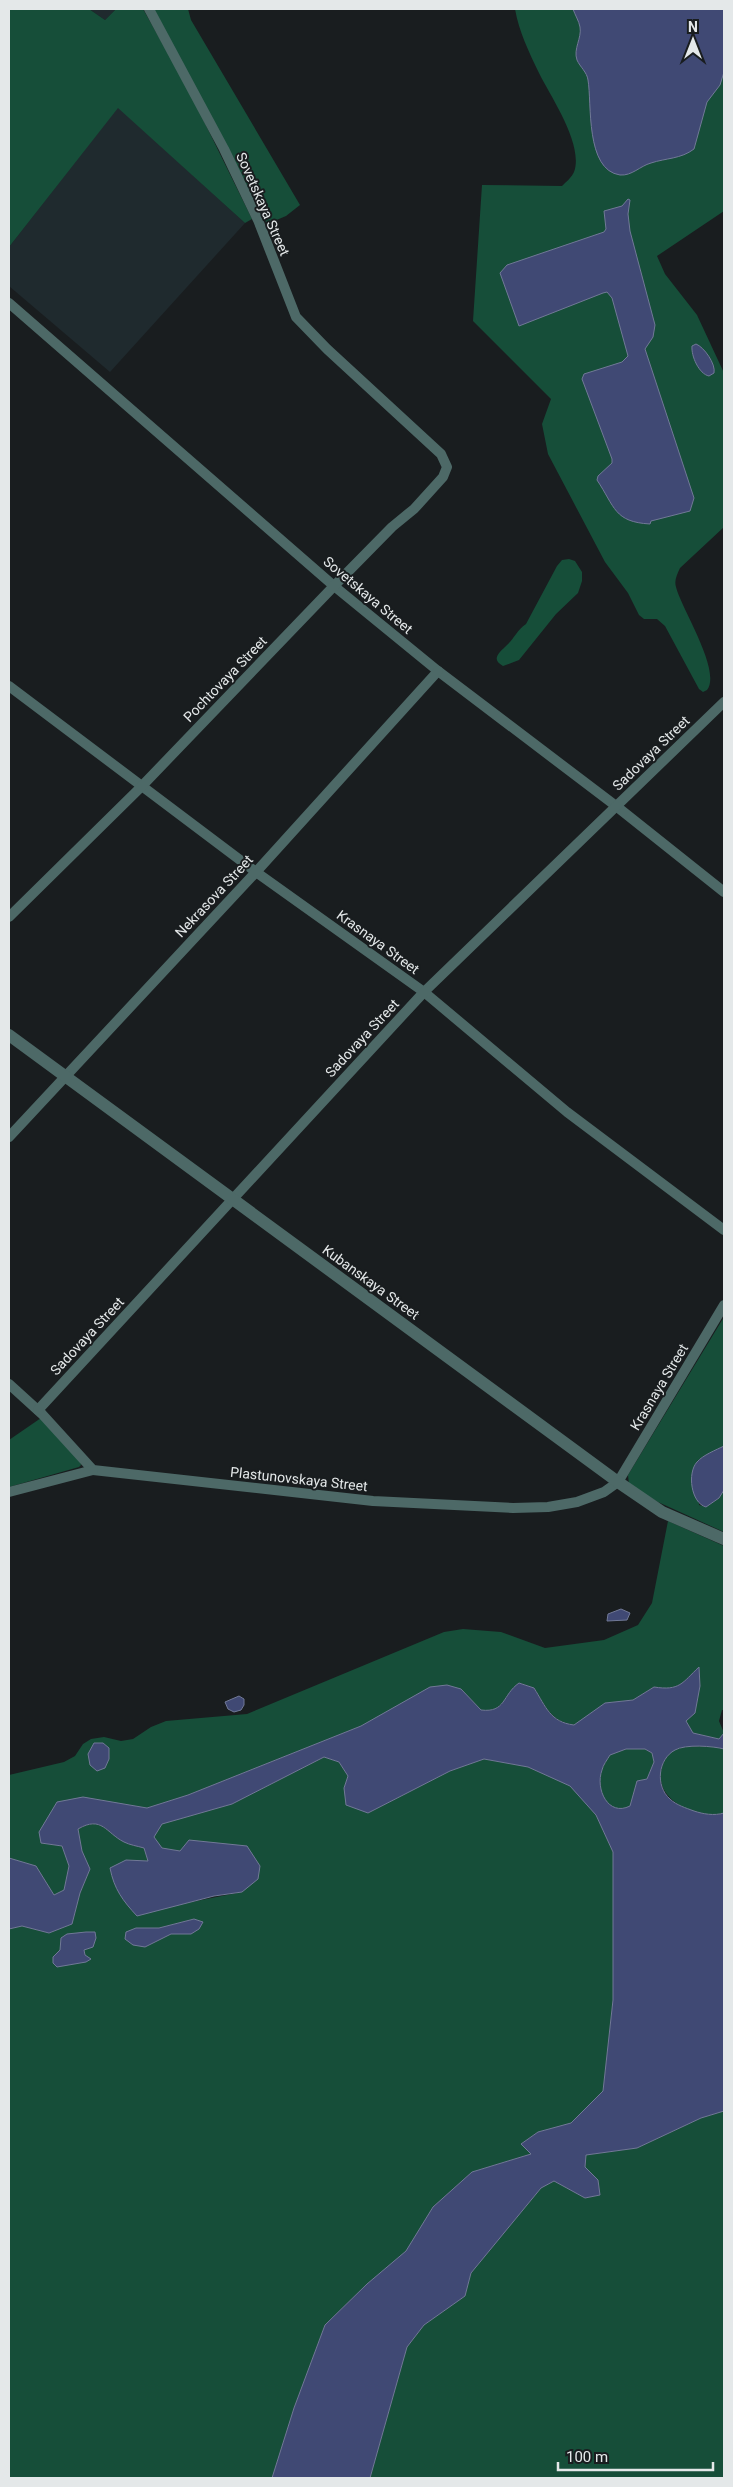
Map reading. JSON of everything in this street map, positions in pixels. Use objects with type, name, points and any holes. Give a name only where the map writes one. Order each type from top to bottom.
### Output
[{"type":"street","name":"Sovetskaya Street","points":[[149,9],[224,149],[258,220],[296,317],[327,349],[441,454]]},
{"type":"street","name":"Sovetskaya Street","points":[[9,303],[334,586],[438,671],[616,806],[724,892]]},
{"type":"street","name":"Pochtovaya Street","points":[[9,917],[141,787],[392,527],[414,509],[438,482],[447,467],[441,454]]},
{"type":"street","name":"Nekrasova Street","points":[[9,1136],[64,1075],[256,872],[438,671]]},
{"type":"street","name":"Krasnaya Street","points":[[9,686],[256,872],[424,992],[567,1112],[724,1230]]},
{"type":"street","name":"Sadovaya Street","points":[[38,1410],[424,992],[724,702]]},
{"type":"street","name":"Kubanskaya Street","points":[[9,1035],[618,1482],[662,1512],[724,1539]]},
{"type":"street","name":"Krasnaya Street","points":[[618,1482],[724,1305]]},
{"type":"street","points":[[9,1384],[38,1410],[93,1470],[9,1492]]},
{"type":"street","name":"Plastunovskaya Street","points":[[93,1470],[372,1501],[513,1508],[577,1502],[604,1492],[618,1482]]},
{"type":"shaded area","points":[[89,9],[116,9],[105,20]]},
{"type":"shaded area","points":[[118,107],[245,223],[110,372],[9,286],[9,247]]},
{"type":"green space","points":[[9,9],[89,9],[105,20],[116,9],[143,9],[188,89],[252,219],[245,223],[118,108],[9,247]]},
{"type":"green space","points":[[154,9],[188,9],[191,20],[300,205],[286,216],[267,224]]},
{"type":"green space","points":[[515,9],[724,9],[724,211],[657,256],[665,274],[697,315],[724,373],[724,527],[680,568],[675,582],[679,597],[699,639],[709,669],[710,681],[707,690],[703,692],[699,689],[665,626],[657,619],[644,619],[639,615],[628,593],[605,562],[548,454],[542,424],[551,399],[473,321],[482,185],[562,186],[573,174],[576,161],[565,121],[528,50]]},
{"type":"green space","points":[[569,559],[575,561],[582,572],[582,581],[578,593],[556,614],[519,660],[503,666],[497,661],[498,656],[526,624],[557,566],[562,560]]},
{"type":"green space","points":[[724,1317],[724,1446],[697,1461],[699,1505],[706,1507],[719,1498],[724,1490],[724,1532],[658,1502],[629,1485],[628,1475]]},
{"type":"green space","points":[[41,1418],[80,1461],[81,1465],[9,1487],[9,1440]]},
{"type":"green space","points":[[668,1521],[724,1546],[724,1710],[722,1710],[719,1721],[724,1733],[719,1739],[693,1733],[686,1721],[695,1713],[700,1686],[699,1668],[680,1685],[669,1688],[654,1687],[633,1700],[605,1703],[575,1725],[560,1721],[546,1707],[534,1688],[520,1683],[500,1706],[489,1710],[481,1710],[461,1689],[395,1708],[361,1726],[188,1795],[147,1808],[115,1803],[42,1843],[62,1846],[69,1866],[64,1890],[54,1895],[36,1866],[9,1858],[9,1775],[64,1762],[75,1756],[83,1744],[91,1739],[104,1737],[121,1741],[133,1739],[151,1727],[166,1721],[247,1714],[444,1632],[463,1629],[501,1632],[545,1648],[604,1640],[638,1625],[652,1603]]},
{"type":"green space","points":[[714,1746],[724,1749],[724,1813],[702,1813],[679,1805],[670,1798],[664,1789],[661,1779],[665,1759],[676,1749]]},
{"type":"green space","points":[[626,1749],[645,1749],[652,1753],[654,1762],[647,1779],[637,1781],[630,1806],[615,1808],[605,1800],[600,1786],[600,1778],[609,1755]]},
{"type":"green space","points":[[324,1757],[339,1762],[348,1776],[344,1788],[368,1813],[450,1771],[484,1759],[528,1767],[571,1786],[596,1815],[613,1852],[613,2000],[603,2091],[571,2124],[538,2132],[521,2144],[531,2154],[472,2172],[433,2207],[407,2251],[367,2284],[325,2325],[294,2408],[272,2478],[9,2478],[9,1929],[22,1926],[49,1933],[72,1924],[80,1893],[90,1869],[82,1851],[78,1829],[86,1825],[98,1825],[124,1842],[144,1848],[148,1861],[126,1860],[176,1905],[242,1892],[247,1846],[220,1845],[181,1851],[161,1848],[154,1837],[161,1824],[232,1804]],"holes":[[[194,1919],[191,1934],[171,1934],[145,1947],[136,1928],[159,1928]],[[60,1950],[84,1950],[85,1955],[53,1958]]]},
{"type":"green space","points":[[724,2111],[724,2478],[370,2478],[407,2347],[424,2325],[465,2296],[471,2273],[541,2188],[554,2181],[585,2198],[600,2195],[598,2180],[585,2167],[586,2155],[637,2148],[701,2118]]},
{"type":"water","points":[[573,9],[724,9],[724,72],[720,85],[707,102],[694,149],[679,157],[647,164],[624,175],[609,170],[601,161],[592,134],[587,77],[576,56],[580,27]]},
{"type":"water","points":[[628,199],[630,200],[628,214],[630,231],[655,325],[653,337],[645,349],[694,498],[690,511],[651,521],[650,524],[638,523],[622,516],[612,505],[597,480],[598,476],[612,463],[612,459],[582,379],[584,374],[622,362],[628,356],[612,298],[607,292],[603,293],[519,326],[500,273],[507,265],[604,232],[606,229],[604,211],[622,206]]},
{"type":"water","points":[[696,344],[706,352],[713,365],[714,373],[709,376],[702,372],[694,359],[692,346]]},
{"type":"water","points":[[724,1446],[724,1490],[719,1498],[706,1507],[697,1500],[694,1494],[691,1480],[692,1473],[697,1462]]},
{"type":"water","points":[[621,1609],[630,1613],[627,1620],[607,1621],[608,1614]]},
{"type":"water","points":[[699,1667],[700,1686],[695,1713],[686,1721],[693,1733],[719,1739],[724,1733],[724,1749],[706,1746],[680,1748],[669,1754],[660,1773],[665,1794],[678,1805],[705,1814],[724,1813],[724,2111],[701,2118],[637,2148],[586,2155],[585,2167],[598,2180],[600,2195],[585,2198],[554,2181],[541,2188],[471,2273],[465,2296],[424,2325],[407,2347],[370,2478],[272,2478],[294,2408],[325,2325],[367,2284],[406,2251],[433,2207],[472,2172],[531,2154],[521,2144],[538,2132],[571,2123],[603,2091],[613,2000],[613,1852],[596,1815],[570,1786],[528,1767],[484,1759],[450,1771],[368,1813],[346,1805],[344,1788],[348,1776],[339,1762],[324,1757],[232,1804],[162,1824],[154,1837],[162,1848],[180,1851],[189,1840],[247,1846],[260,1866],[258,1879],[242,1892],[214,1896],[137,1916],[120,1894],[110,1868],[126,1860],[148,1861],[144,1848],[124,1842],[98,1825],[86,1825],[78,1829],[82,1851],[90,1869],[80,1893],[72,1924],[49,1933],[22,1926],[9,1929],[9,1858],[36,1866],[54,1895],[64,1890],[69,1866],[62,1846],[41,1843],[39,1832],[57,1802],[83,1797],[147,1808],[188,1795],[361,1726],[430,1687],[447,1685],[461,1689],[481,1710],[489,1710],[500,1706],[519,1683],[534,1688],[546,1707],[559,1721],[574,1725],[605,1703],[633,1700],[654,1687],[670,1688],[680,1685]],"holes":[[[626,1749],[645,1749],[652,1753],[654,1762],[647,1779],[637,1781],[630,1806],[615,1808],[605,1799],[602,1793],[600,1777],[603,1766],[610,1755]]]},
{"type":"water","points":[[239,1696],[244,1699],[244,1705],[241,1710],[234,1712],[228,1709],[225,1702]]},
{"type":"water","points":[[94,1743],[103,1743],[109,1748],[109,1759],[105,1768],[97,1771],[90,1765],[88,1754]]},
{"type":"water","points":[[194,1919],[203,1922],[199,1929],[191,1934],[171,1934],[145,1947],[133,1945],[125,1939],[126,1932],[136,1928],[159,1928]]},
{"type":"water","points":[[95,1932],[96,1938],[93,1947],[84,1950],[85,1955],[91,1959],[86,1962],[57,1967],[53,1963],[53,1957],[60,1950],[61,1938],[67,1934]]}]
